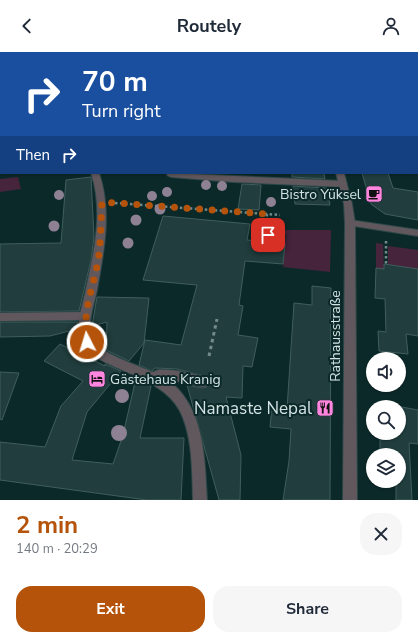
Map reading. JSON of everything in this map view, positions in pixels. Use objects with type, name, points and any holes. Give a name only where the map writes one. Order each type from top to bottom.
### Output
[{"type":"street","points":[[95,174],[100,184],[102,202],[99,254],[86,316],[87,342],[91,347],[106,356],[152,377],[170,389],[181,401],[189,418],[198,457],[200,500]]},
{"type":"street","name":"Rathausstraße","points":[[340,174],[348,204],[350,223],[350,500]]},
{"type":"street","points":[[171,175],[233,180],[343,184]]},
{"type":"street","points":[[350,223],[418,233]]},
{"type":"street","points":[[0,317],[86,316]]},
{"type":"street","points":[[152,377],[167,375],[203,382]]},
{"type":"path","points":[[102,202],[280,216]]},
{"type":"path","points":[[267,214],[265,232],[273,237],[286,239]]},
{"type":"path","points":[[386,228],[386,265]]},
{"type":"path","points":[[209,356],[217,320]]},
{"type":"shaded area","points":[[18,177],[21,189],[0,192],[0,179]]},
{"type":"shaded area","points":[[279,221],[280,230],[331,230],[330,272],[283,267],[286,235],[275,235],[272,232],[274,222]]},
{"type":"shaded area","points":[[376,243],[383,244],[384,269],[376,268]]},
{"type":"shaded area","points":[[388,246],[418,250],[418,269],[388,265]]},
{"type":"building","points":[[292,174],[324,174],[325,179],[292,177]]},
{"type":"building","points":[[362,174],[388,174],[393,188],[418,192],[418,220],[385,214],[371,204]]},
{"type":"building","points":[[91,177],[94,237],[91,260],[79,311],[0,312],[0,244],[61,243],[66,180]]},
{"type":"building","points":[[242,184],[261,185],[259,210],[238,209]]},
{"type":"building","points":[[293,186],[327,188],[330,205],[295,204]]},
{"type":"building","points":[[163,216],[250,224],[247,240],[285,244],[283,264],[245,261],[239,305],[243,306],[238,335],[258,338],[252,367],[243,366],[242,398],[226,397],[241,455],[240,500],[219,500],[187,385],[203,388],[207,387],[210,383],[208,377],[177,369],[155,368],[152,371],[139,365],[145,340],[181,345],[197,285],[143,280]]},
{"type":"building","points":[[384,264],[418,269],[418,336],[406,334],[408,354],[406,354],[406,352],[379,351],[378,331],[386,332],[385,299],[375,298],[376,268],[384,269]]},
{"type":"building","points":[[312,286],[331,288],[330,500],[283,500],[289,461],[291,429],[270,427],[272,407],[287,409],[294,303],[312,305]]},
{"type":"building","points":[[97,297],[149,298],[144,343],[129,361],[106,350],[107,322],[92,326]]},
{"type":"building","points":[[0,322],[78,322],[77,329],[50,336],[0,337]]},
{"type":"building","points":[[60,344],[105,366],[105,364],[121,371],[87,412],[72,460],[113,464],[123,435],[136,378],[151,386],[140,438],[184,438],[181,500],[147,500],[0,480],[0,442],[45,447],[61,406],[83,381],[44,361]]},
{"type":"building","points":[[0,372],[19,373],[2,420],[0,419]]},
{"type":"building","points":[[406,408],[418,410],[418,444],[409,443],[412,500],[396,500],[396,488],[406,488],[406,448],[380,448],[380,440],[406,440]]},
{"type":"place","name":"Bistro Yüksel","points":[[374,194]]},
{"type":"place","name":"Gästehaus Kranig","points":[[97,379]]},
{"type":"place","name":"Namaste Nepal","points":[[325,408]]},
{"type":"route","points":[[87,342],[85,330],[86,316],[99,254],[102,202],[267,214],[264,229],[268,235]]}]
